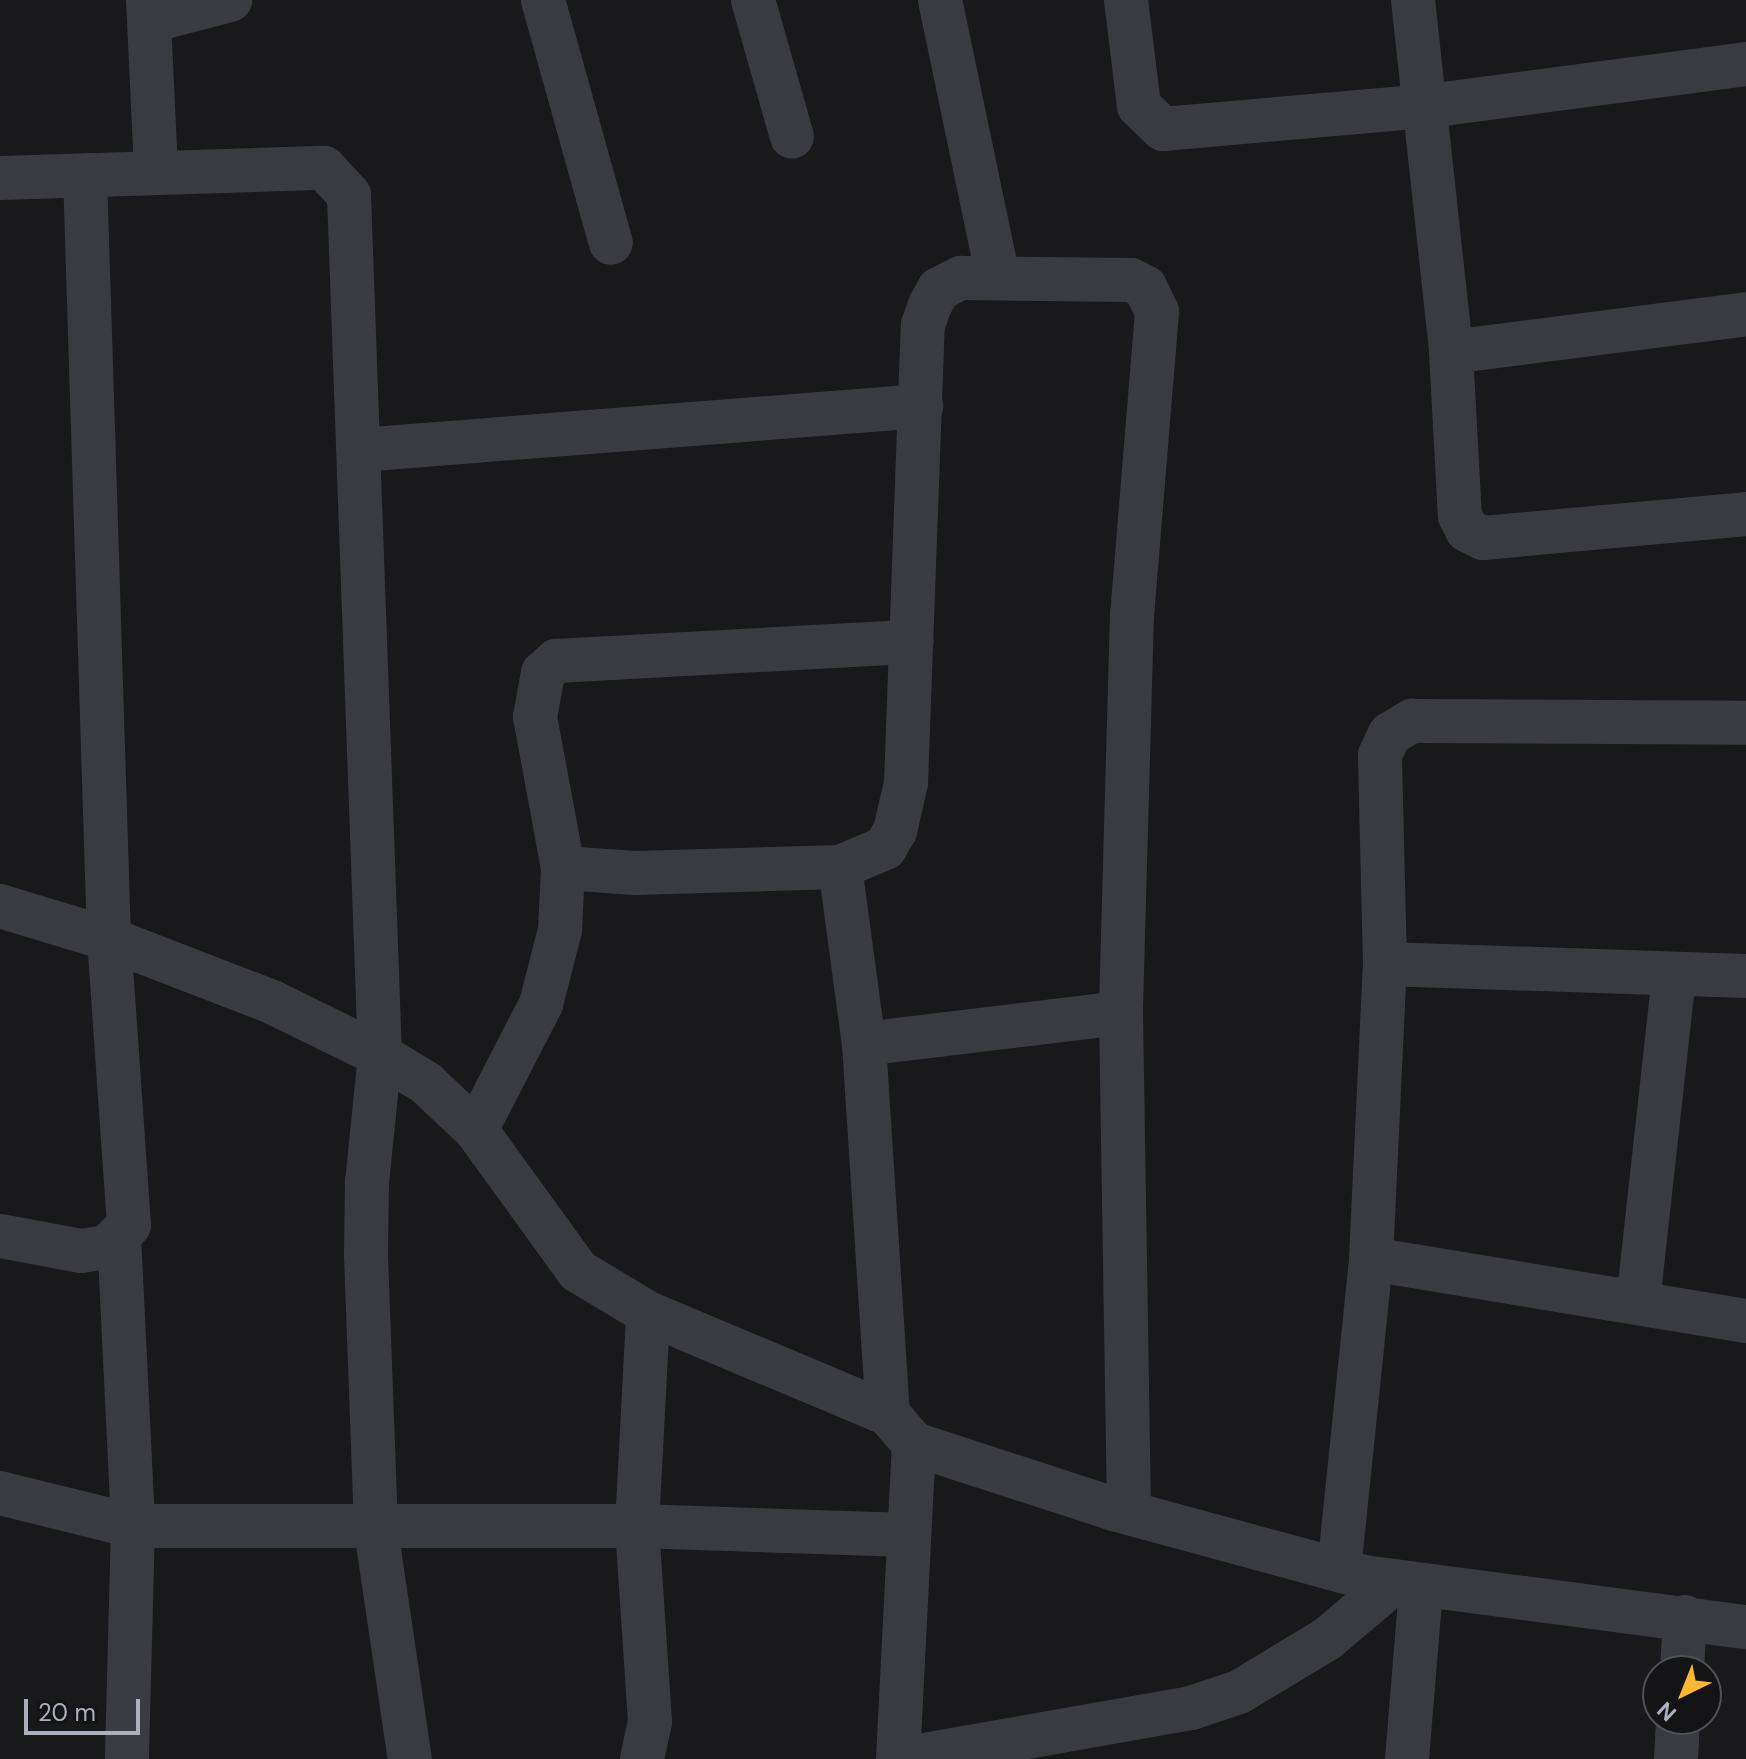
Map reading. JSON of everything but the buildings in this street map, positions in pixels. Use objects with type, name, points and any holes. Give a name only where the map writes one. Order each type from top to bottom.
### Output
[{"type":"street","points":[[156,172],[149,10],[230,0]]},
{"type":"street","points":[[543,0],[611,243]]},
{"type":"street","points":[[753,0],[792,137]]},
{"type":"street","points":[[940,0],[998,277]]},
{"type":"street","points":[[1126,0],[1139,106],[1163,129],[1428,106],[1746,64]]},
{"type":"street","points":[[1413,0],[1428,106],[1451,352],[1460,516],[1475,536],[1746,514]]},
{"type":"street","points":[[0,178],[324,168],[349,195],[380,1055],[366,1241],[376,1530],[410,1759]]},
{"type":"street","points":[[0,1236],[81,1251],[107,1247],[129,1225],[109,939],[85,175]]},
{"type":"street","points":[[563,868],[636,873],[840,867],[885,848],[895,831],[906,783],[923,325],[939,289],[961,278],[998,277],[1131,280],[1145,287],[1157,312],[1132,614],[1121,1013],[1129,1513]]},
{"type":"street","points":[[1451,352],[1746,314]]},
{"type":"street","points":[[360,450],[921,406]]},
{"type":"street","points":[[476,1130],[531,1027],[551,973],[563,868],[535,717],[543,673],[556,661],[911,642]]},
{"type":"street","points":[[1339,1570],[1371,1259],[1385,964],[1380,755],[1390,734],[1412,721],[1746,723]]},
{"type":"street","points":[[840,867],[864,1044],[901,1429],[908,1535],[900,1759],[1191,1708],[1239,1692],[1327,1639],[1407,1585]]},
{"type":"street","points":[[0,906],[109,939],[272,1002],[380,1055],[426,1083],[476,1130],[578,1271],[648,1313],[901,1429],[1129,1513],[1339,1570],[1407,1585],[1685,1617],[1746,1627]]},
{"type":"street","points":[[1385,964],[1746,976]]},
{"type":"street","points":[[1638,1302],[1674,975]]},
{"type":"street","points":[[864,1044],[1121,1013]]},
{"type":"street","points":[[119,1236],[133,1526],[127,1759]]},
{"type":"street","points":[[1371,1259],[1746,1321]]},
{"type":"street","points":[[642,1759],[650,1722],[637,1526],[648,1313]]},
{"type":"street","points":[[0,1493],[133,1526],[376,1530],[637,1526],[908,1535]]},
{"type":"street","points":[[1407,1585],[1407,1759]]},
{"type":"street","points":[[1683,1655],[1685,1617]]},
{"type":"street","points":[[1676,1759],[1677,1735]]}]
